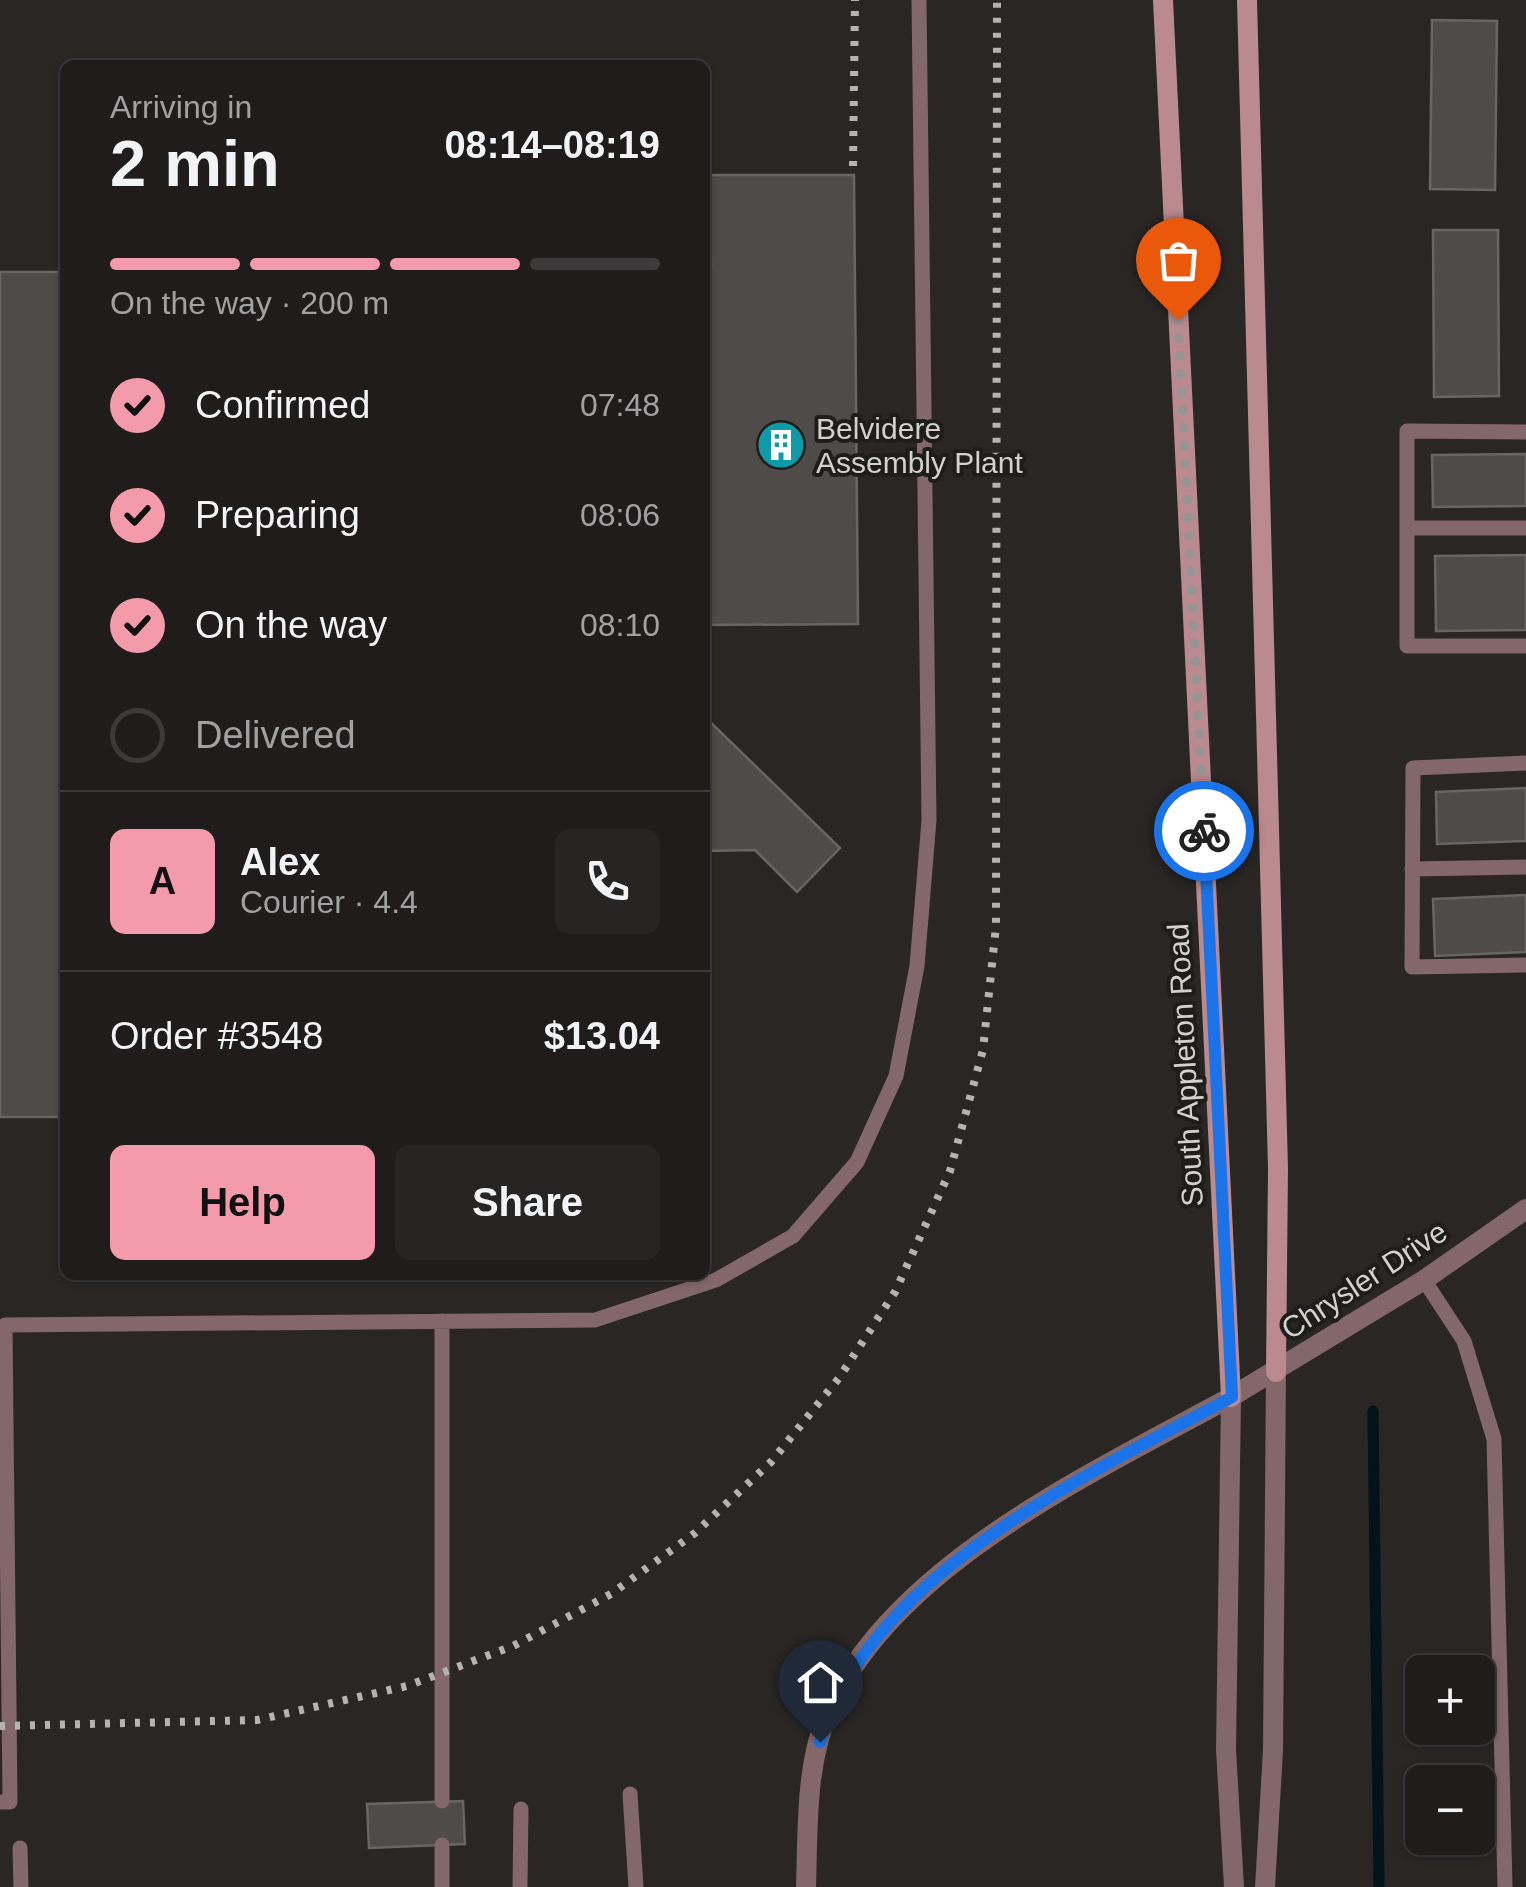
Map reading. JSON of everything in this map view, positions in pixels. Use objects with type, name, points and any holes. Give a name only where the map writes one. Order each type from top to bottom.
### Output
[{"type":"main road","name":"South Appleton Road","points":[[1163,0],[1232,1397]]},
{"type":"main road","points":[[1247,0],[1278,1168],[1276,1372]]},
{"type":"street","name":"Chrysler Drive","points":[[806,1887],[810,1776],[829,1709],[864,1650],[910,1600],[1028,1508],[1276,1372],[1424,1280],[1526,1209]]},
{"type":"street","points":[[1265,1887],[1273,1750],[1276,1372]]},
{"type":"street","name":"South Appleton Road","points":[[1232,1397],[1226,1750],[1234,1887]]},
{"type":"lane","points":[[0,1802],[10,1802],[3,1324],[595,1320],[716,1280],[793,1236],[857,1162],[896,1076],[917,966],[929,820],[920,0]]},
{"type":"lane","points":[[1526,432],[1407,430],[1407,646],[1526,646]]},
{"type":"lane","points":[[1407,528],[1526,528]]},
{"type":"lane","points":[[1526,763],[1413,768],[1412,967],[1526,965]]},
{"type":"lane","points":[[1412,869],[1526,868]]},
{"type":"lane","points":[[1424,1280],[1464,1341],[1494,1439],[1506,1887]]},
{"type":"lane","points":[[442,1321],[442,1801]]},
{"type":"lane","points":[[630,1794],[636,1887]]},
{"type":"lane","points":[[520,1809],[520,1887]]},
{"type":"lane","points":[[442,1845],[442,1887]]},
{"type":"lane","points":[[20,1848],[21,1887]]},
{"type":"building","points":[[1432,20],[1497,21],[1495,190],[1430,189]]},
{"type":"building","name":"Belvidere Assembly Plant","points":[[710,175],[854,175],[858,624],[710,625]]},
{"type":"building","points":[[1433,230],[1498,230],[1499,396],[1434,397]]},
{"type":"building","points":[[0,272],[60,272],[60,1117],[0,1117]]},
{"type":"building","points":[[1526,454],[1526,506],[1433,507],[1432,455]]},
{"type":"building","points":[[1526,555],[1526,630],[1436,631],[1435,556]]},
{"type":"building","points":[[710,722],[840,848],[797,892],[755,850],[710,851]]},
{"type":"building","points":[[1526,788],[1526,841],[1437,844],[1436,792]]},
{"type":"building","points":[[1526,895],[1526,952],[1435,956],[1433,899]]},
{"type":"building","points":[[463,1801],[465,1844],[369,1848],[367,1804]]},
{"type":"waterway","points":[[1373,1411],[1379,1887]]},
{"type":"railway","points":[[853,166],[855,0]]},
{"type":"railway","points":[[0,1726],[257,1720],[407,1686],[513,1646],[611,1594],[695,1533],[771,1462],[839,1378],[895,1292],[950,1171],[983,1050],[996,926],[997,0]]},
{"type":"way so far","points":[[1178,320],[1204,831]]},
{"type":"place","name":"Belvidere Assembly Plant","points":[[781,445]]},
{"type":"route","points":[[820,1742],[829,1709],[864,1650],[910,1600],[1028,1508],[1232,1397],[1204,831]]}]
